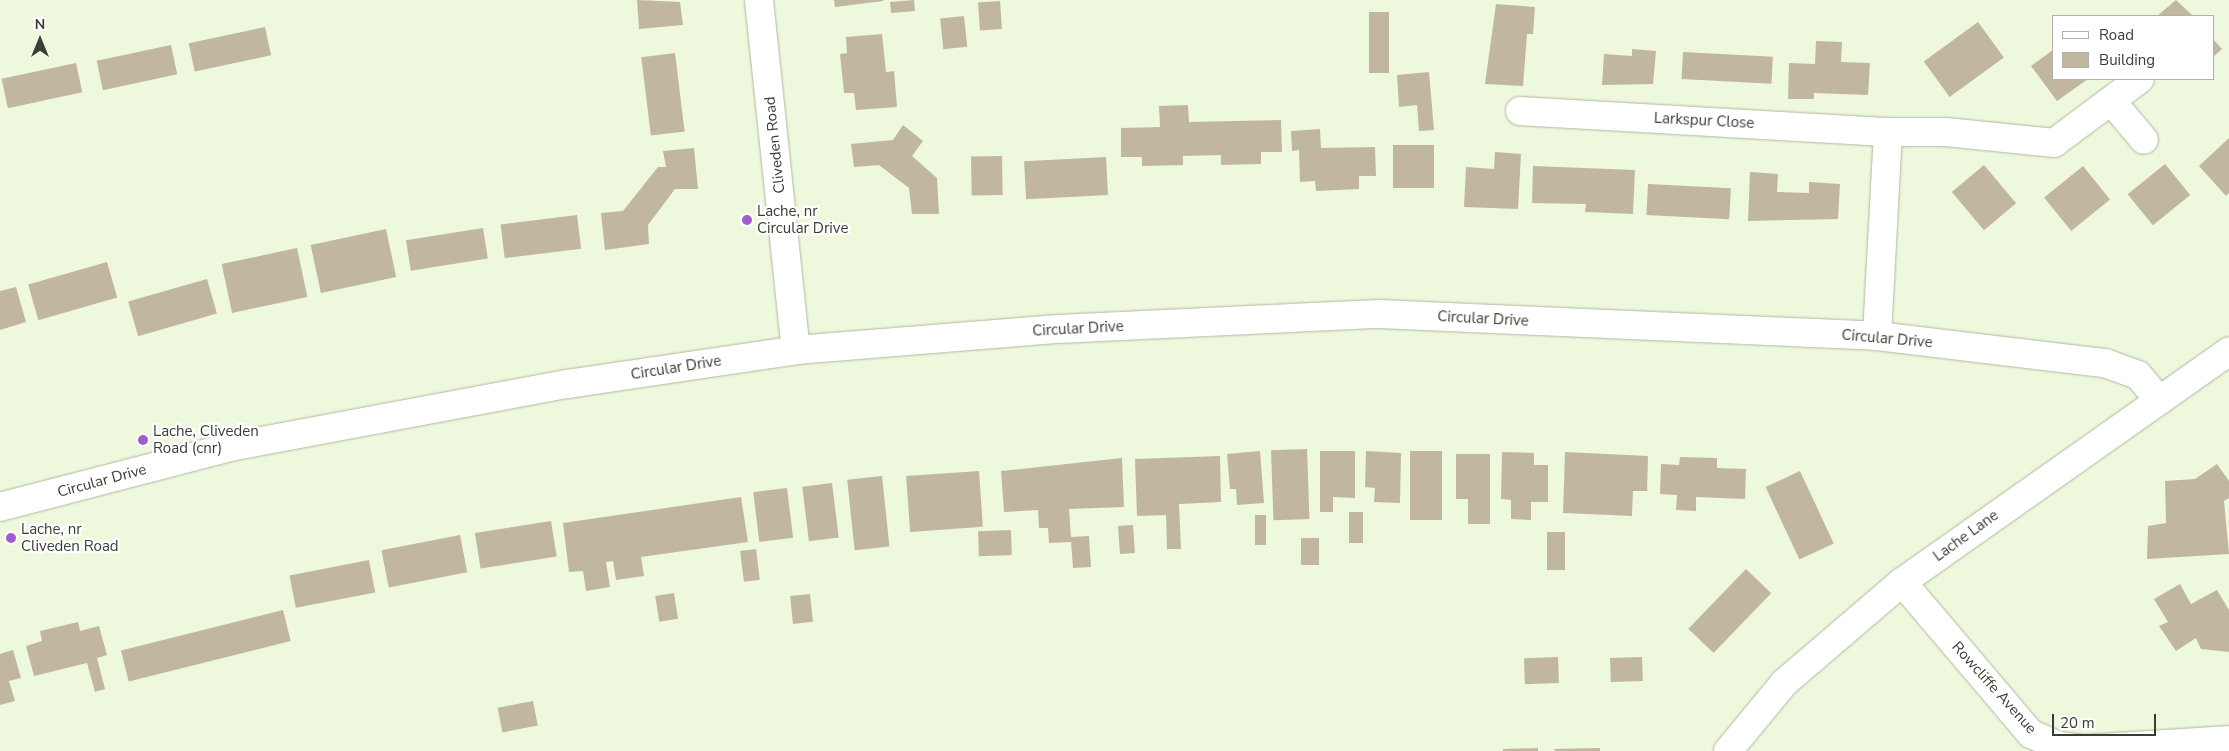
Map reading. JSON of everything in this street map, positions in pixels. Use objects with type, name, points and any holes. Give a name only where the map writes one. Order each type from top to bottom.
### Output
[{"type":"street","name":"Cliveden Road","points":[[759,0],[796,350]]},
{"type":"street","name":"Larkspur Close","points":[[1520,111],[1888,132],[1946,132],[2054,143],[2113,103],[2139,80]]},
{"type":"street","points":[[2113,103],[2144,140]]},
{"type":"street","points":[[1877,336],[1888,132]]},
{"type":"street","name":"Circular Drive","points":[[0,507],[230,447],[567,384],[796,350],[1058,329],[1379,314],[1877,336],[2105,363],[2138,375],[2158,399]]},
{"type":"street","name":"Lache Lane","points":[[1728,751],[1784,683],[1902,582],[2158,399],[2229,351]]},
{"type":"street","name":"Rowcliffe Avenue","points":[[1902,582],[2030,743],[2083,749],[2229,740]]},
{"type":"building","points":[[637,0],[680,2],[683,25],[639,29]]},
{"type":"building","points":[[834,0],[883,0],[883,1],[835,7]]},
{"type":"building","points":[[914,0],[915,11],[891,13],[890,2]]},
{"type":"building","points":[[2176,0],[2192,15],[2158,15]]},
{"type":"building","points":[[1000,1],[1002,29],[980,30],[978,3]]},
{"type":"building","points":[[1496,4],[1535,7],[1533,34],[1527,34],[1523,86],[1485,84]]},
{"type":"building","points":[[1369,12],[1389,12],[1389,73],[1369,73]]},
{"type":"building","points":[[964,16],[967,47],[943,49],[940,19]]},
{"type":"building","points":[[1978,22],[2004,58],[1950,97],[1924,61]]},
{"type":"building","points":[[265,27],[271,55],[195,72],[189,43]]},
{"type":"building","points":[[882,34],[886,72],[894,71],[897,107],[856,110],[854,93],[844,93],[840,54],[847,53],[846,37]]},
{"type":"building","points":[[2214,40],[2222,49],[2214,56]]},
{"type":"building","points":[[1816,41],[1842,42],[1841,62],[1870,63],[1868,95],[1814,93],[1814,99],[1788,99],[1789,63],[1815,64]]},
{"type":"building","points":[[171,45],[177,74],[103,90],[97,61]]},
{"type":"building","points":[[1632,49],[1656,51],[1653,84],[1602,85],[1604,54],[1632,56]]},
{"type":"building","points":[[2052,51],[2052,80],[2087,80],[2057,101],[2031,66]]},
{"type":"building","points":[[1683,52],[1773,57],[1771,84],[1682,79]]},
{"type":"building","points":[[675,53],[685,131],[651,136],[641,57]]},
{"type":"building","points":[[76,63],[82,92],[8,108],[2,79]]},
{"type":"building","points":[[1429,72],[1434,130],[1419,131],[1417,105],[1399,107],[1397,75]]},
{"type":"building","points":[[1188,105],[1189,122],[1281,120],[1282,152],[1261,152],[1261,164],[1221,165],[1221,155],[1183,156],[1183,165],[1142,166],[1142,157],[1121,157],[1121,128],[1160,127],[1159,106]]},
{"type":"building","points":[[903,125],[923,141],[912,156],[937,178],[939,214],[912,214],[909,188],[879,165],[854,167],[851,144],[893,140]]},
{"type":"building","points":[[1320,129],[1321,148],[1375,147],[1376,176],[1359,176],[1359,189],[1316,191],[1315,181],[1300,182],[1299,150],[1292,151],[1291,131]]},
{"type":"building","points":[[2229,138],[2229,193],[2226,196],[2199,166]]},
{"type":"building","points":[[1393,145],[1434,145],[1434,188],[1393,188]]},
{"type":"building","points":[[694,148],[698,189],[675,189],[648,225],[649,244],[605,250],[601,213],[623,211],[658,167],[666,167],[663,151]]},
{"type":"building","points":[[1495,152],[1521,154],[1518,209],[1464,207],[1466,167],[1494,169]]},
{"type":"building","points":[[1002,156],[1003,195],[972,196],[971,157]]},
{"type":"building","points":[[1106,157],[1108,195],[1026,199],[1024,161]]},
{"type":"building","points":[[2165,164],[2190,195],[2153,225],[2128,194]]},
{"type":"building","points":[[1984,165],[2016,203],[1984,230],[1952,192]]},
{"type":"building","points":[[1533,166],[1635,170],[1633,214],[1585,212],[1586,204],[1532,203]]},
{"type":"building","points":[[2083,166],[2110,199],[2071,231],[2044,197]]},
{"type":"building","points":[[1750,172],[1778,174],[1777,192],[1809,193],[1809,182],[1840,184],[1838,219],[1748,221]]},
{"type":"building","points":[[1648,184],[1731,188],[1729,219],[1646,215]]},
{"type":"building","points":[[577,215],[581,249],[505,258],[501,224]]},
{"type":"building","points":[[483,228],[488,259],[411,271],[406,240]]},
{"type":"building","points":[[386,229],[396,277],[321,293],[311,245]]},
{"type":"building","points":[[297,248],[307,297],[232,313],[222,264]]},
{"type":"building","points":[[107,262],[117,298],[38,320],[28,285]]},
{"type":"building","points":[[207,279],[217,314],[138,336],[128,302]]},
{"type":"building","points":[[16,287],[26,322],[0,330],[0,291]]},
{"type":"building","points":[[1307,449],[1309,519],[1273,520],[1271,450]]},
{"type":"building","points":[[1260,451],[1264,503],[1237,505],[1236,489],[1230,489],[1227,454]]},
{"type":"building","points":[[1320,451],[1355,451],[1355,498],[1333,497],[1333,512],[1320,512]]},
{"type":"building","points":[[1366,451],[1401,453],[1400,503],[1374,502],[1375,488],[1365,487]]},
{"type":"building","points":[[1410,451],[1442,451],[1442,520],[1410,520]]},
{"type":"building","points":[[1502,452],[1534,453],[1534,465],[1548,465],[1548,502],[1531,502],[1531,520],[1511,519],[1511,500],[1501,499]]},
{"type":"building","points":[[1565,452],[1648,456],[1647,491],[1633,491],[1632,516],[1563,513]]},
{"type":"building","points":[[1456,454],[1490,454],[1490,524],[1468,524],[1468,499],[1456,499]]},
{"type":"building","points":[[1220,456],[1221,502],[1179,504],[1181,549],[1167,549],[1166,515],[1137,516],[1135,459]]},
{"type":"building","points":[[1680,457],[1717,458],[1717,468],[1746,469],[1745,499],[1696,497],[1696,511],[1676,510],[1677,495],[1660,494],[1661,464],[1679,465]]},
{"type":"building","points":[[1122,458],[1124,507],[1069,509],[1071,537],[1089,536],[1091,567],[1073,568],[1071,542],[1049,543],[1048,528],[1039,528],[1038,510],[1004,512],[1001,471]]},
{"type":"building","points":[[2217,464],[2229,481],[2229,498],[2224,501],[2229,554],[2147,559],[2148,526],[2166,523],[2165,481],[2195,479]]},
{"type":"building","points":[[979,471],[983,527],[910,532],[906,476]]},
{"type":"building","points":[[1800,471],[1834,544],[1799,560],[1766,487]]},
{"type":"building","points":[[882,476],[889,547],[855,550],[847,480]]},
{"type":"building","points":[[832,483],[839,538],[809,541],[802,487]]},
{"type":"building","points":[[787,488],[793,538],[759,542],[753,492]]},
{"type":"building","points":[[741,497],[748,542],[641,557],[644,576],[616,580],[613,561],[606,562],[610,587],[586,591],[583,571],[569,572],[563,523]]},
{"type":"building","points":[[1349,512],[1363,512],[1363,543],[1349,543]]},
{"type":"building","points":[[1255,515],[1266,515],[1266,545],[1255,545]]},
{"type":"building","points":[[551,521],[557,557],[481,569],[475,533]]},
{"type":"building","points":[[1133,525],[1135,553],[1120,554],[1118,526]]},
{"type":"building","points":[[1011,530],[1012,555],[979,556],[978,531]]},
{"type":"building","points":[[1547,532],[1565,532],[1565,570],[1547,570]]},
{"type":"building","points":[[460,535],[467,572],[389,588],[381,550]]},
{"type":"building","points":[[1301,538],[1319,538],[1319,565],[1301,565]]},
{"type":"building","points":[[756,549],[760,580],[744,582],[740,551]]},
{"type":"building","points":[[369,560],[375,592],[296,608],[289,575]]},
{"type":"building","points":[[1746,569],[1771,593],[1714,653],[1688,629]]},
{"type":"building","points":[[2180,584],[2191,604],[2217,590],[2229,610],[2229,652],[2201,649],[2196,638],[2176,651],[2159,626],[2168,622],[2154,599]]},
{"type":"building","points":[[674,593],[678,619],[659,622],[655,596]]},
{"type":"building","points":[[810,594],[813,622],[793,624],[790,596]]},
{"type":"building","points":[[283,610],[291,641],[129,681],[121,650]]},
{"type":"building","points":[[78,622],[80,631],[99,626],[107,655],[97,658],[105,689],[95,692],[87,663],[34,676],[26,646],[42,641],[40,631]]},
{"type":"building","points":[[13,650],[21,678],[9,681],[15,701],[0,705],[0,654]]},
{"type":"building","points":[[1558,657],[1559,683],[1525,684],[1524,658]]},
{"type":"building","points":[[1642,657],[1643,681],[1611,682],[1610,658]]},
{"type":"building","points":[[533,701],[538,726],[502,732],[498,708]]},
{"type":"building","points":[[1538,748],[1538,751],[1503,751],[1503,749]]},
{"type":"building","points":[[1600,748],[1600,751],[1555,751],[1554,749]]},
{"type":"place","name":"Lache, nr Circular Drive","points":[[747,220]]},
{"type":"place","name":"Lache, Cliveden Road (cnr)","points":[[143,440]]},
{"type":"place","name":"Lache, nr Cliveden Road","points":[[11,538]]}]
